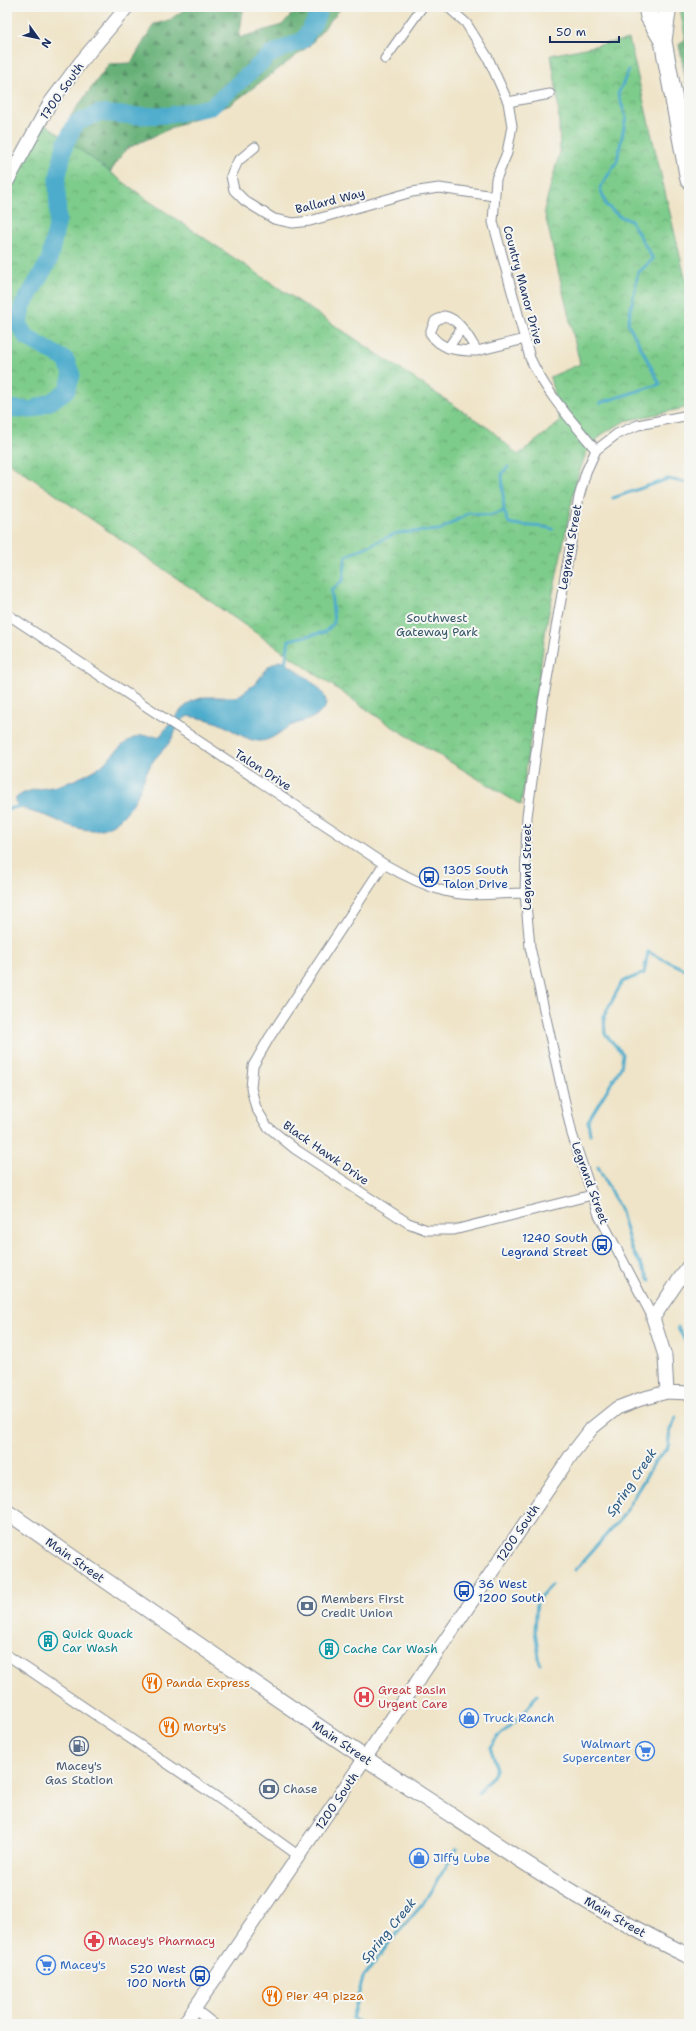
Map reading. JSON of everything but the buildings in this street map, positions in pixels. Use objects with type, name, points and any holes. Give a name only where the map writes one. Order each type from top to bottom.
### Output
[{"type":"highway","points":[[647,7],[649,17],[663,41]]},
{"type":"highway","points":[[666,7],[667,12],[663,41],[689,180]]},
{"type":"main road","name":"1700 South","points":[[7,182],[50,103],[80,63],[127,7]]},
{"type":"main road","points":[[653,1318],[689,1265]]},
{"type":"main road","name":"Legrand Street","points":[[653,1318],[664,1356],[667,1392]]},
{"type":"main road","name":"1200 South","points":[[184,2024],[572,1454],[592,1428],[618,1408],[640,1399],[667,1392],[689,1393]]},
{"type":"main road","name":"Main Street","points":[[7,1512],[236,1672],[535,1870],[651,1938],[689,1956]]},
{"type":"street","points":[[385,59],[422,7]]},
{"type":"street","name":"Country Manor Drive","points":[[448,7],[466,23],[488,58],[508,102],[512,126],[507,153],[496,179],[493,222],[530,358],[540,379],[596,450]]},
{"type":"street","points":[[508,102],[550,94]]},
{"type":"street","name":"Ballard Way","points":[[256,147],[238,161],[231,176],[234,190],[245,201],[274,219],[293,223],[310,221],[412,192],[439,188],[494,196]]},
{"type":"street","points":[[477,351],[462,328],[451,317],[444,316],[435,321],[430,333],[434,340],[448,348],[461,351],[477,351],[525,338]]},
{"type":"street","points":[[448,348],[462,328]]},
{"type":"street","name":"Legrand Street","points":[[653,1318],[599,1215],[572,1134],[530,947],[525,893],[527,816],[543,702],[579,497],[586,472],[596,450],[617,434],[638,425],[689,415]]},
{"type":"street","name":"Talon Drive","points":[[7,614],[163,719],[384,864],[416,881],[445,891],[467,894],[525,893]]},
{"type":"street","name":"Black Hawk Drive","points":[[384,864],[268,1038],[253,1066],[250,1088],[256,1108],[267,1126],[295,1149],[394,1215],[427,1230],[454,1230],[592,1195]]},
{"type":"street","points":[[7,1655],[224,1802],[299,1856]]},
{"type":"street","points":[[195,2009],[214,2024]]},
{"type":"green space","points":[[188,7],[232,7],[243,11],[239,38],[282,25],[298,7],[342,7],[309,46],[230,105],[167,130],[126,149],[72,228],[70,117],[109,64],[131,63],[154,24],[168,21]]},
{"type":"green space","points":[[680,7],[689,7],[689,60]]},
{"type":"green space","points":[[689,34],[689,99],[679,44]]},
{"type":"green space","name":"Southwest Gateway Park","points":[[629,39],[689,294],[689,407],[625,421],[601,435],[586,453],[576,482],[546,627],[521,805],[388,724],[7,461],[7,196],[44,123],[149,201],[491,430],[518,455],[560,422],[550,377],[580,364],[544,210],[560,151],[558,99],[551,55]]},
{"type":"water","points":[[279,661],[285,662],[306,677],[321,691],[325,698],[326,705],[321,712],[310,719],[290,726],[271,738],[262,741],[247,738],[215,722],[188,716],[182,721],[169,743],[151,764],[135,800],[127,812],[118,821],[99,829],[89,830],[67,825],[49,817],[29,811],[15,803],[16,798],[26,792],[62,785],[92,772],[101,766],[131,739],[142,735],[160,736],[182,709],[192,701],[205,697],[237,697],[255,684],[269,666]]},
{"type":"waterway","points":[[7,408],[31,410],[52,401],[67,390],[72,375],[66,360],[26,337],[19,325],[22,307],[49,261],[58,220],[57,181],[65,144],[76,123],[99,113],[134,116],[170,115],[211,107],[271,54],[303,40],[314,23],[321,7]]},
{"type":"waterway","points":[[600,403],[660,384],[628,323],[638,273],[653,259],[631,221],[619,216],[606,205],[600,188],[617,161],[626,117],[618,94],[629,70]]},
{"type":"waterway","points":[[504,511],[502,473],[508,467]]},
{"type":"waterway","points":[[613,498],[668,479],[689,483]]},
{"type":"waterway","points":[[285,665],[289,640],[325,632],[334,623],[331,591],[343,580],[346,556],[397,533],[440,530],[469,513],[489,516],[504,511],[509,523],[553,529]]},
{"type":"waterway","points":[[7,809],[23,806]]},
{"type":"waterway","name":"Spring Creek","points":[[590,1134],[588,1121],[621,1067],[623,1054],[605,1034],[604,1016],[622,982],[644,973],[648,952],[684,969],[689,969]]},
{"type":"waterway","name":"Spring Creek","points":[[598,1167],[620,1209],[631,1248],[650,1280]]},
{"type":"waterway","name":"Spring Creek","points":[[678,1327],[687,1345],[689,1361]]},
{"type":"waterway","name":"Spring Creek","points":[[575,1570],[622,1517],[654,1463],[668,1447],[670,1430],[676,1417]]},
{"type":"waterway","name":"Spring Creek","points":[[540,1664],[535,1630],[537,1600],[551,1585]]},
{"type":"waterway","name":"Spring Creek","points":[[478,1793],[492,1777],[494,1772],[495,1762],[490,1748],[497,1738],[520,1717],[537,1695]]},
{"type":"waterway","name":"Spring Creek","points":[[361,2024],[352,2018],[363,1978],[389,1943],[422,1905],[457,1849]]},
{"type":"place","name":"1305 South Talon Drive","points":[[429,877]]},
{"type":"place","name":"1240 South Legrand Street","points":[[602,1245]]},
{"type":"place","name":"36 West 1200 South","points":[[464,1591]]},
{"type":"place","name":"Members First Credit Union","points":[[307,1606]]},
{"type":"place","name":"Quick Quack Car Wash","points":[[48,1641]]},
{"type":"place","name":"Cache Car Wash","points":[[329,1649]]},
{"type":"place","name":"Panda Express","points":[[152,1683]]},
{"type":"place","name":"Great Basin Urgent Care","points":[[364,1697]]},
{"type":"place","name":"Truck Ranch","points":[[469,1718]]},
{"type":"place","name":"Morty's","points":[[169,1727]]},
{"type":"place","name":"Macey's Gas Station","points":[[79,1746]]},
{"type":"place","name":"Walmart Supercenter","points":[[645,1751]]},
{"type":"place","name":"Chase","points":[[269,1789]]},
{"type":"place","name":"Jiffy Lube","points":[[419,1858]]},
{"type":"place","name":"Macey's Pharmacy","points":[[94,1941]]},
{"type":"place","name":"Macey's","points":[[46,1965]]},
{"type":"place","name":"520 West 100 North","points":[[200,1976]]},
{"type":"place","name":"Pier 49 pizza","points":[[272,1996]]}]
